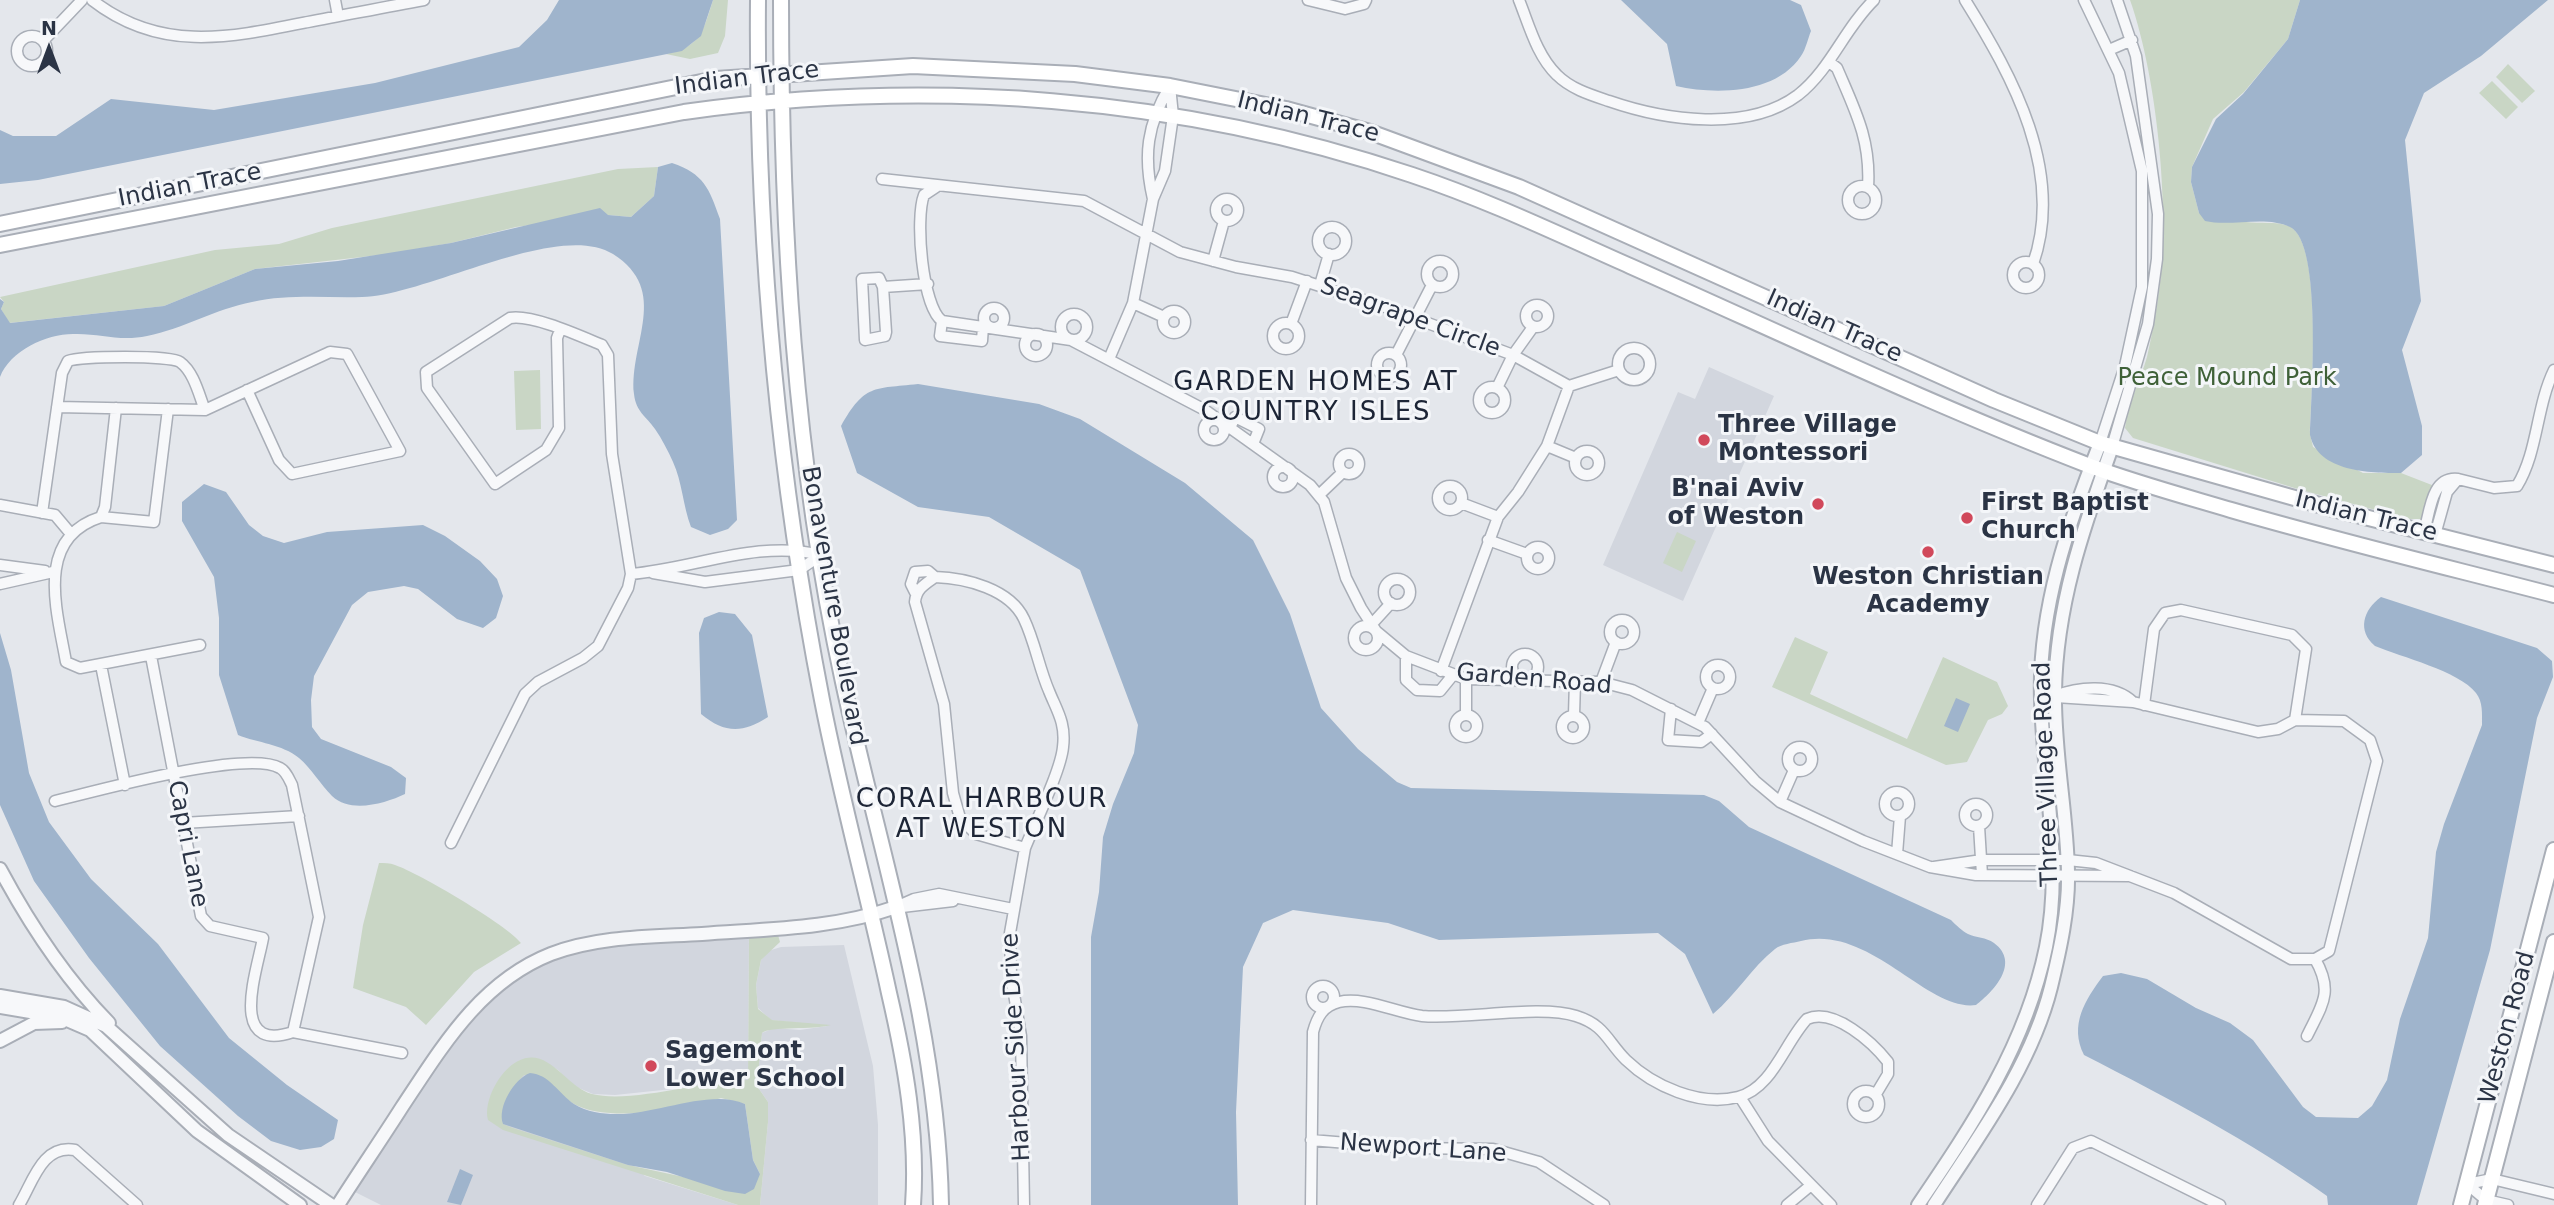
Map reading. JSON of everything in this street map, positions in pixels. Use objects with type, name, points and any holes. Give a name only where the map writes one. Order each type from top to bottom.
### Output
[{"type":"main road","name":"Bonaventure Boulevard","points":[[758,0],[761,216],[781,457],[822,702],[873,915],[908,1094],[915,1169],[913,1205]]},
{"type":"main road","name":"Bonaventure Boulevard","points":[[781,0],[787,260],[800,419],[842,680],[896,907],[930,1077],[939,1138],[941,1205]]},
{"type":"main road","name":"Indian Trace","points":[[0,224],[649,92],[758,75],[913,66],[1075,74],[1170,86],[1286,109],[1444,157],[1519,187],[1994,400],[2106,445],[2554,565]]},
{"type":"main road","name":"Indian Trace","points":[[0,245],[645,119],[758,101],[971,94],[1061,100],[1262,132],[1413,175],[1491,205],[1940,404],[2097,468],[2308,532],[2554,595]]},
{"type":"main road","name":"Weston Road","points":[[2461,1205],[2554,850]]},
{"type":"main road","name":"Weston Road","points":[[2485,1203],[2554,942]]},
{"type":"street","points":[[43,41],[82,0]]},
{"type":"street","points":[[92,0],[109,14],[142,29],[174,36],[241,35],[424,0]]},
{"type":"street","points":[[335,0],[338,16]]},
{"type":"street","points":[[1307,0],[1345,9],[1364,4],[1367,0]]},
{"type":"street","points":[[1519,0],[1540,53],[1557,76],[1580,91],[1647,114],[1688,121],[1735,117],[1769,109],[1796,97],[1819,77],[1849,27],[1874,0]]},
{"type":"street","points":[[1965,0],[2018,95],[2037,152],[2043,194],[2043,231],[2033,264]]},
{"type":"street","name":"Three Village Road","points":[[2084,0],[2119,73],[2141,172],[2144,254],[2142,287],[2106,445]]},
{"type":"street","name":"Three Village Road","points":[[1917,1205],[2001,1076],[2037,987],[2046,944],[2053,875],[2040,696],[2047,615],[2065,542],[2106,445],[2148,324],[2157,259],[2158,214],[2154,170],[2132,40],[2117,0]]},
{"type":"street","points":[[2109,50],[2132,40]]},
{"type":"street","points":[[1829,62],[1837,68],[1864,131],[1869,167],[1868,187]]},
{"type":"street","points":[[1153,199],[1146,168],[1154,113],[1170,86]]},
{"type":"street","points":[[1110,359],[1133,303],[1153,199],[1165,171],[1172,116],[1170,86]]},
{"type":"street","name":"Seagrape Circle","points":[[881,179],[1084,201],[1180,252],[1320,285],[1513,355],[1569,386]]},
{"type":"street","points":[[944,186],[926,192],[919,210],[928,284],[934,311],[943,321],[1071,340],[1189,400],[1320,494],[1343,472]]},
{"type":"street","points":[[1213,261],[1224,221]]},
{"type":"street","points":[[1320,285],[1329,254]]},
{"type":"street","points":[[879,278],[883,287],[885,336],[865,340],[862,279],[879,278]]},
{"type":"street","points":[[1291,324],[1307,281]]},
{"type":"street","points":[[883,287],[928,284]]},
{"type":"street","points":[[1396,355],[1432,285]]},
{"type":"street","points":[[1133,303],[1164,317]]},
{"type":"street","points":[[451,843],[525,694],[538,682],[583,658],[597,646],[628,587],[631,574],[612,454],[608,355],[602,345],[560,330],[519,316],[510,318],[426,372],[427,388],[495,484],[554,441],[559,428],[556,338],[560,330]]},
{"type":"street","points":[[943,321],[940,336],[982,341],[983,326]]},
{"type":"street","points":[[1497,388],[1513,355],[1533,327]]},
{"type":"street","points":[[57,407],[205,410],[247,390],[330,352],[347,354],[400,451],[292,474],[279,460],[247,390]]},
{"type":"street","points":[[42,513],[62,373],[68,360],[86,356],[174,359],[189,371],[205,410]]},
{"type":"street","points":[[1441,671],[1498,517],[1518,492],[1547,446],[1569,386],[1619,370]]},
{"type":"street","points":[[2430,533],[2447,492],[2458,479],[2494,488],[2517,486],[2525,473],[2546,385],[2554,370]]},
{"type":"street","points":[[101,517],[116,408]]},
{"type":"street","points":[[168,409],[154,522],[101,517],[88,521],[71,534],[53,572],[66,662],[80,668],[200,645]]},
{"type":"street","points":[[1230,428],[1235,417],[1259,429],[1253,444]]},
{"type":"street","points":[[1547,446],[1576,458]]},
{"type":"street","name":"Three Village Road","points":[[1934,1205],[2012,1081],[2036,1031],[2050,990],[2060,947],[2068,875],[2055,696],[2057,646],[2067,584],[2097,468]]},
{"type":"street","name":"Garden Road","points":[[1320,494],[1346,578],[1373,628],[1406,656],[1466,680],[1601,682],[1632,690],[1698,723],[1712,734],[1755,781],[1780,802],[1930,867],[1982,875],[2130,876]]},
{"type":"street","points":[[1461,503],[1498,517]]},
{"type":"street","points":[[0,505],[55,515],[71,534]]},
{"type":"street","points":[[1488,540],[1527,554]]},
{"type":"street","points":[[631,574],[653,572],[702,560],[796,548],[821,555]]},
{"type":"street","points":[[653,572],[705,582],[799,570],[821,555]]},
{"type":"street","points":[[0,565],[53,572]]},
{"type":"street","name":"Harbour Side Drive","points":[[916,594],[911,584],[915,572],[928,571],[935,577],[976,583],[1010,603],[1023,617],[1049,692],[1063,717],[1063,749],[1026,848],[1010,933],[1011,976],[1021,1035],[1024,1205]]},
{"type":"street","points":[[0,584],[53,572]]},
{"type":"street","points":[[935,577],[916,594],[918,617],[927,636],[944,704],[953,793],[960,818],[976,834],[1026,848]]},
{"type":"street","points":[[1373,628],[1391,603]]},
{"type":"street","points":[[2144,705],[2154,629],[2165,613],[2181,610],[2292,635],[2306,649],[2295,720]]},
{"type":"street","points":[[1601,682],[1616,642]]},
{"type":"street","name":"Capri Lane","points":[[151,656],[203,922],[263,938],[249,1013],[253,1026],[257,1031],[278,1035],[293,1032]]},
{"type":"street","points":[[1406,656],[1406,680],[1417,690],[1440,691],[1453,675]]},
{"type":"street","points":[[101,665],[125,785]]},
{"type":"street","points":[[1466,680],[1466,715]]},
{"type":"street","points":[[1574,715],[1575,681]]},
{"type":"street","points":[[1698,723],[1713,688]]},
{"type":"street","points":[[2040,696],[2055,696],[2071,690],[2099,689],[2122,693],[2133,702],[2144,705],[2258,732],[2278,729],[2295,720],[2344,721],[2370,740],[2377,761],[2329,951],[2315,959],[2325,977],[2325,998],[2307,1036]]},
{"type":"street","points":[[1671,709],[1668,740],[1702,742],[1712,734]]},
{"type":"street","points":[[55,800],[174,774],[246,764],[282,769],[292,785],[319,916],[293,1032],[402,1054]]},
{"type":"street","points":[[1780,802],[1794,770]]},
{"type":"street","points":[[183,823],[299,816]]},
{"type":"street","points":[[1897,854],[1900,816]]},
{"type":"street","points":[[1979,826],[1982,875]]},
{"type":"street","name":"Garden Road","points":[[1930,867],[1982,860],[2053,859],[2096,863],[2174,893],[2291,959],[2315,959]]},
{"type":"street","points":[[0,869],[19,904],[72,982],[126,1041],[185,1099],[228,1135],[331,1205]]},
{"type":"street","points":[[896,907],[915,906],[942,898]]},
{"type":"street","points":[[338,1205],[427,1070],[478,1003],[508,976],[530,964],[560,951],[607,940],[830,925],[873,915],[914,899],[942,898],[1013,908]]},
{"type":"street","points":[[0,996],[74,1010],[106,1026],[126,1041]]},
{"type":"street","points":[[1311,1205],[1313,1032],[1326,1007],[1349,1001],[1421,1016],[1574,1015],[1604,1030],[1625,1058],[1645,1075],[1672,1090],[1702,1098],[1740,1097],[1771,1071],[1807,1019],[1818,1017],[1839,1022],[1874,1046],[1888,1062],[1888,1074],[1875,1094]]},
{"type":"street","points":[[0,1007],[49,1014],[79,1023],[197,1131],[300,1205]]},
{"type":"street","points":[[0,1041],[34,1023],[79,1023]]},
{"type":"street","points":[[1740,1097],[1768,1141],[1831,1205]]},
{"type":"street","name":"Newport Lane","points":[[1311,1140],[1408,1148],[1493,1149],[1539,1162],[1604,1205]]},
{"type":"street","points":[[2037,1205],[2073,1148],[2091,1140],[2220,1205]]},
{"type":"street","points":[[19,1205],[46,1156],[55,1149],[65,1148],[75,1150],[137,1205]]},
{"type":"street","points":[[2467,1184],[2492,1180],[2554,1195]]},
{"type":"street","points":[[2467,1184],[2485,1203],[2508,1205]]},
{"type":"street","points":[[1787,1205],[1810,1186]]},
{"type":"shaded area","points":[[1709,367],[1774,396],[1683,601],[1603,565],[1678,392],[1695,399]]},
{"type":"shaded area","name":"Sagemont Lower School","points":[[749,931],[748,1081],[615,1095],[593,1094],[574,1086],[558,1070],[539,1059],[518,1061],[645,1176],[738,1205],[381,1205],[349,1189],[427,1070],[508,976],[579,946]]},
{"type":"shaded area","points":[[844,945],[873,1066],[878,1125],[878,1205],[760,1205],[768,1122],[768,1102],[757,1086],[762,1033],[774,1028],[800,1030],[827,1026],[771,1020],[758,1008],[756,985],[761,960],[768,951],[781,947]]},
{"type":"green space","points":[[713,0],[728,0],[725,36],[718,53],[690,59],[666,54],[694,42],[703,29]]},
{"type":"green space","name":"Peace Mound Park","points":[[2130,0],[2300,0],[2288,39],[2244,92],[2213,119],[2192,167],[2191,182],[2199,213],[2251,223],[2284,224],[2300,238],[2307,260],[2311,289],[2313,356],[2310,434],[2313,447],[2363,473],[2401,473],[2437,487],[2421,519],[2409,519],[2301,490],[2133,438],[2125,428],[2151,338],[2161,271],[2163,233],[2160,151],[2155,109],[2140,32]]},
{"type":"green space","points":[[2508,64],[2535,91],[2522,103],[2496,77]]},
{"type":"green space","points":[[2492,81],[2518,107],[2506,119],[2479,93]]},
{"type":"green space","points":[[658,167],[654,196],[631,217],[608,215],[516,227],[451,243],[389,254],[255,269],[164,306],[9,323],[1,309],[4,302],[0,297],[215,250],[279,244],[332,228],[618,169]]},
{"type":"green space","points":[[540,370],[541,429],[516,430],[514,371]]},
{"type":"green space","points":[[1677,532],[1696,541],[1682,572],[1663,563]]},
{"type":"green space","points":[[1795,637],[1828,652],[1810,694],[1907,739],[1943,657],[1997,682],[2008,706],[2002,714],[1988,720],[1967,762],[1946,765],[1772,687]]},
{"type":"green space","points":[[379,863],[395,865],[442,888],[499,924],[521,943],[474,972],[426,1025],[406,1007],[353,988],[363,925]]},
{"type":"green space","points":[[773,934],[778,935],[780,942],[761,960],[756,985],[758,1009],[772,1020],[831,1025],[762,1033],[757,1086],[768,1102],[768,1122],[760,1205],[738,1205],[503,1130],[488,1120],[488,1104],[499,1079],[511,1065],[529,1058],[539,1058],[548,1063],[583,1090],[608,1096],[647,1094],[748,1080],[749,936]],"holes":[[[524,1075],[549,1083],[578,1106],[593,1111],[629,1113],[669,1110],[721,1098],[745,1104],[753,1160],[760,1174],[693,1179],[628,1165],[503,1124],[505,1103],[511,1091]]]},
{"type":"water","points":[[559,0],[713,0],[701,36],[682,51],[38,180],[0,184],[0,130],[13,136],[56,136],[111,99],[214,110],[375,83],[519,47],[547,20]]},
{"type":"water","points":[[1621,0],[1790,0],[1801,5],[1811,31],[1801,56],[1790,69],[1777,78],[1744,89],[1692,89],[1676,86],[1667,44]]},
{"type":"water","points":[[2300,0],[2548,0],[2481,56],[2424,93],[2405,140],[2421,301],[2402,350],[2422,426],[2422,455],[2401,473],[2347,468],[2323,457],[2315,447],[2310,435],[2313,357],[2311,290],[2307,261],[2300,239],[2290,227],[2281,224],[2259,221],[2205,221],[2199,213],[2191,182],[2192,167],[2216,119],[2243,94],[2288,39]]},
{"type":"water","points":[[672,163],[691,172],[704,184],[720,219],[737,520],[728,529],[710,535],[691,527],[673,462],[635,400],[634,375],[644,301],[640,284],[630,269],[613,254],[589,246],[560,246],[527,252],[389,293],[362,297],[279,298],[252,302],[147,336],[127,338],[73,334],[52,337],[20,352],[0,377],[0,299],[4,302],[1,309],[10,323],[164,306],[255,269],[338,261],[451,243],[600,208],[608,215],[631,217],[654,196],[658,167]]},
{"type":"water","points":[[918,384],[1039,404],[1080,419],[1185,483],[1253,540],[1290,614],[1321,708],[1358,749],[1397,782],[1411,788],[1704,795],[1719,801],[1749,827],[1951,920],[1968,934],[1991,941],[2002,951],[2005,959],[2002,977],[1976,1005],[1957,1004],[1938,996],[1874,956],[1851,945],[1826,939],[1801,941],[1775,949],[1713,1014],[1685,954],[1658,933],[1439,940],[1388,923],[1293,910],[1263,923],[1243,967],[1236,1112],[1238,1205],[1091,1205],[1091,937],[1099,892],[1103,837],[1134,753],[1138,725],[1080,570],[989,517],[918,507],[857,473],[841,426],[849,412],[872,391]]},
{"type":"water","points":[[204,484],[226,492],[249,525],[263,536],[284,543],[327,532],[423,525],[445,536],[480,561],[497,579],[503,596],[496,618],[483,628],[457,619],[418,589],[404,586],[368,592],[352,605],[314,676],[312,727],[321,739],[391,767],[406,778],[405,794],[369,805],[349,805],[332,796],[304,762],[292,753],[238,735],[219,675],[219,618],[214,577],[182,521],[182,502]]},
{"type":"water","points":[[2381,597],[2537,648],[2552,661],[2553,677],[2537,718],[2490,950],[2417,1205],[2328,1205],[2327,1196],[2268,1157],[2177,1104],[2084,1055],[2078,1033],[2081,1013],[2103,976],[2121,973],[2147,979],[2196,1008],[2230,1023],[2253,1040],[2303,1107],[2316,1117],[2358,1118],[2372,1106],[2387,1080],[2400,1019],[2428,938],[2436,852],[2444,824],[2482,725],[2480,700],[2468,685],[2429,665],[2375,646],[2369,640],[2364,621],[2370,608]]},
{"type":"water","points":[[719,612],[735,614],[752,635],[768,717],[741,729],[725,728],[701,714],[699,633],[704,618]]},
{"type":"water","points":[[0,633],[11,670],[29,773],[49,822],[91,879],[158,944],[229,1038],[287,1085],[338,1120],[334,1139],[321,1147],[300,1150],[271,1141],[238,1116],[160,1046],[89,958],[34,881],[0,805]]},
{"type":"water","points":[[1956,698],[1970,704],[1958,732],[1944,726]]},
{"type":"water","points":[[530,1073],[543,1077],[574,1104],[600,1113],[631,1113],[716,1099],[745,1104],[753,1160],[760,1174],[754,1189],[745,1194],[725,1191],[667,1172],[628,1165],[503,1124],[502,1110],[508,1094],[518,1081]]},
{"type":"water","points":[[460,1169],[473,1175],[461,1205],[447,1202]]},
{"type":"place","name":"Three Village Montessori","points":[[1704,440]]},
{"type":"place","name":"B'nai Aviv of Weston","points":[[1818,504]]},
{"type":"place","name":"First Baptist Church","points":[[1967,518]]},
{"type":"place","name":"Weston Christian Academy","points":[[1928,552]]},
{"type":"place","name":"Sagemont Lower School","points":[[651,1066]]},
{"type":"district","name":"GARDEN HOMES AT COUNTRY ISLES","points":[[1316,398]]},
{"type":"district","name":"CORAL HARBOUR AT WESTON","points":[[982,815]]}]
